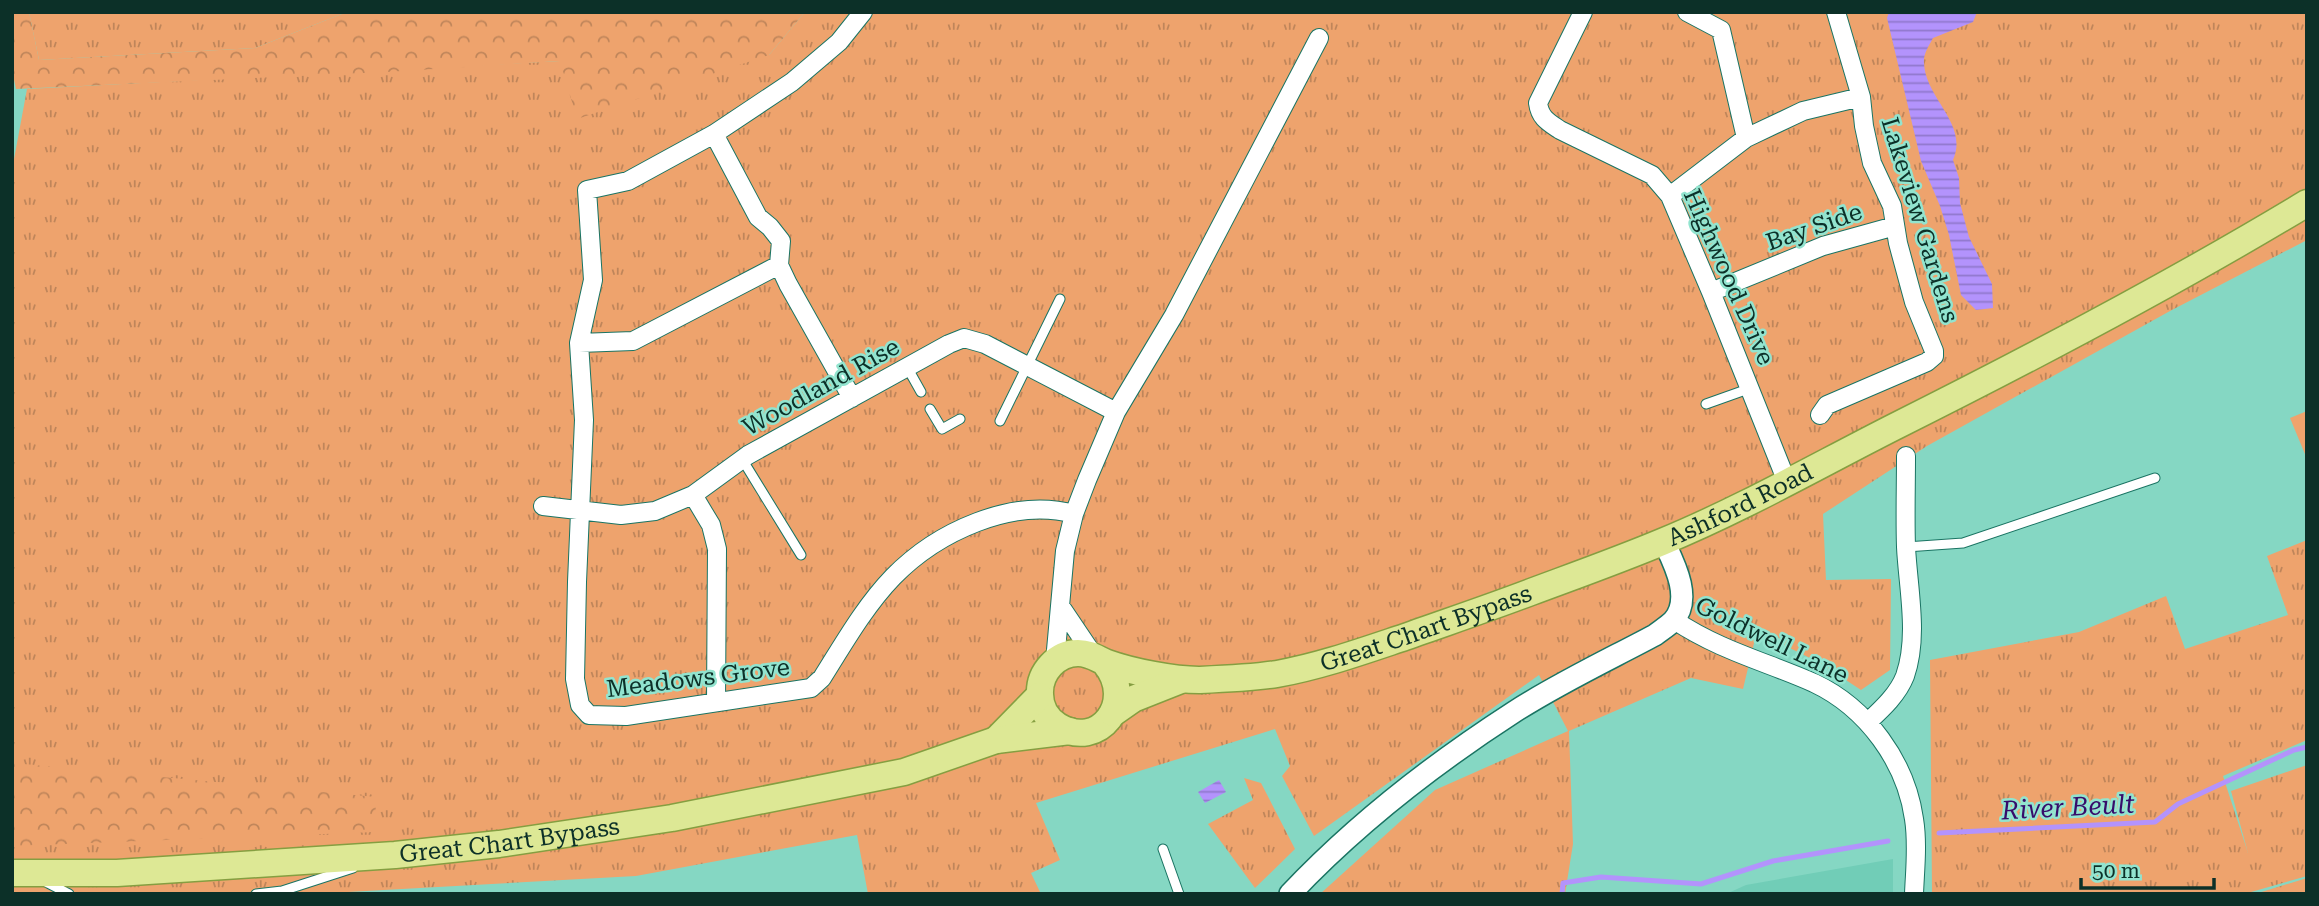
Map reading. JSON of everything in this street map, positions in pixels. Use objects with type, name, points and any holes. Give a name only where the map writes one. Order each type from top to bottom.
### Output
[{"type":"main road","name":"Ashford Road","points":[[1664,542],[2034,356],[2307,203]]},
{"type":"main road","name":"Great Chart Bypass","points":[[1099,659],[1181,680],[1276,674],[1345,658],[1499,605],[1664,542]]},
{"type":"main road","points":[[1080,653],[1099,659],[1114,673],[1118,700],[1113,713],[1095,729],[1070,731],[1049,719],[1042,708],[1040,683],[1055,661],[1080,653]]},
{"type":"main road","name":"Great Chart Bypass","points":[[1113,713],[1133,699],[1181,680]]},
{"type":"main road","name":"Great Chart Bypass","points":[[996,740],[1040,696]]},
{"type":"main road","name":"Great Chart Bypass","points":[[20,873],[117,873],[395,855],[499,844],[672,818],[905,772],[996,740],[1070,731]]},
{"type":"street","points":[[852,398],[779,265],[782,241],[758,217],[714,134],[792,82],[839,42],[863,12]]},
{"type":"street","name":"Highwood Drive","points":[[1583,12],[1538,103],[1539,113],[1546,122],[1560,130],[1652,176],[1670,197],[1751,388],[1787,482]]},
{"type":"street","points":[[1687,12],[1721,30],[1746,138]]},
{"type":"street","name":"Lakeview Gardens","points":[[1820,415],[1827,405],[1896,377],[1934,356],[1932,342],[1914,302],[1892,206],[1872,163],[1861,97],[1836,12]]},
{"type":"street","points":[[1055,661],[1061,607],[1061,577],[1074,514],[1116,412],[1174,315],[1318,38]]},
{"type":"street","points":[[1670,197],[1746,138],[1802,111],[1861,97]]},
{"type":"street","name":"Meadows Grove","points":[[714,134],[628,181],[587,190],[593,280],[579,343],[584,420],[575,679],[580,705],[589,715],[626,716],[811,688],[822,678],[894,575],[924,550],[969,526],[995,517],[1046,509],[1074,514]]},
{"type":"street","name":"Bay Side","points":[[1711,292],[1823,246],[1895,226]]},
{"type":"street","points":[[579,343],[633,341],[779,265]]},
{"type":"street","name":"Woodland Rise","points":[[543,506],[621,514],[655,511],[693,495],[742,460],[964,338],[985,344],[1116,412]]},
{"type":"street","points":[[1869,721],[1889,702],[1905,677],[1910,658],[1906,456]]},
{"type":"street","points":[[693,495],[711,525],[717,549],[716,702]]},
{"type":"street","name":"Ashford Road","points":[[1664,542],[1678,571],[1681,592],[1674,620]]},
{"type":"street","points":[[1061,607],[1099,659]]},
{"type":"street","points":[[1290,894],[1370,816],[1418,777],[1515,711],[1655,635],[1674,620]]},
{"type":"street","name":"Goldwell Lane","points":[[1674,620],[1700,637],[1738,655],[1816,684],[1869,721],[1902,775],[1911,807],[1916,855],[1914,894]]},
{"type":"lane","points":[[1000,421],[1060,299]]},
{"type":"lane","points":[[907,367],[921,392]]},
{"type":"lane","points":[[1706,404],[1751,388]]},
{"type":"lane","points":[[930,409],[942,429],[960,419]]},
{"type":"lane","points":[[742,460],[801,555]]},
{"type":"lane","points":[[1906,547],[1963,543],[2155,478]]},
{"type":"lane","points":[[1163,849],[1179,894]]},
{"type":"lane","points":[[256,894],[282,891],[395,855]]},
{"type":"lane","points":[[20,873],[69,894]]},
{"type":"shaded area","points":[[1889,12],[1977,12],[1973,22],[1933,38],[1925,53],[1924,63],[1931,88],[1955,135],[1953,160],[1959,178],[1960,203],[1969,237],[1992,284],[1993,308],[1976,310],[1961,295],[1949,235],[1921,161],[1887,18]]},
{"type":"shaded area","points":[[1219,780],[1226,792],[1205,803],[1198,792]]},
{"type":"shaded area","points":[[1893,859],[1893,894],[1726,894],[1746,885]]},
{"type":"green space","points":[[12,12],[29,12],[39,60],[255,48],[347,12],[805,12],[769,55],[577,119],[560,61],[16,89],[12,70]]},
{"type":"green space","points":[[29,12],[347,12],[255,48],[39,60]]},
{"type":"green space","points":[[805,12],[2307,12],[2307,240],[2170,311],[1927,446],[1823,514],[1826,580],[1891,579],[1890,670],[1861,690],[1820,663],[1731,619],[1731,632],[1755,639],[1743,689],[1691,678],[1569,731],[1573,844],[1565,894],[1320,894],[1435,790],[1568,731],[1539,675],[1314,836],[1282,776],[1290,766],[1275,729],[1036,803],[1060,860],[1031,873],[1041,894],[868,894],[857,835],[636,876],[312,894],[12,894],[12,170],[27,89],[560,61],[769,55]]},
{"type":"green space","points":[[2307,411],[2307,459],[2290,418]]},
{"type":"green space","points":[[2307,540],[2307,740],[2223,776],[2248,853],[2231,791],[2307,765],[2307,876],[2244,894],[1932,894],[1930,660],[2079,632],[2166,596],[2185,649],[2288,615],[2267,556]]},
{"type":"green space","points":[[12,763],[376,797],[375,832],[12,846]]},
{"type":"green space","points":[[1244,778],[1261,783],[1295,849],[1255,888],[1208,824],[1253,800]]},
{"type":"green space","points":[[2307,878],[2307,894],[2255,894]]},
{"type":"waterway","name":"River Beult","points":[[1939,833],[2155,822],[2178,804],[2294,750],[2307,747]]},
{"type":"waterway","name":"River Beult","points":[[1562,894],[1563,883],[1601,877],[1701,884],[1773,861],[1888,841]]}]
